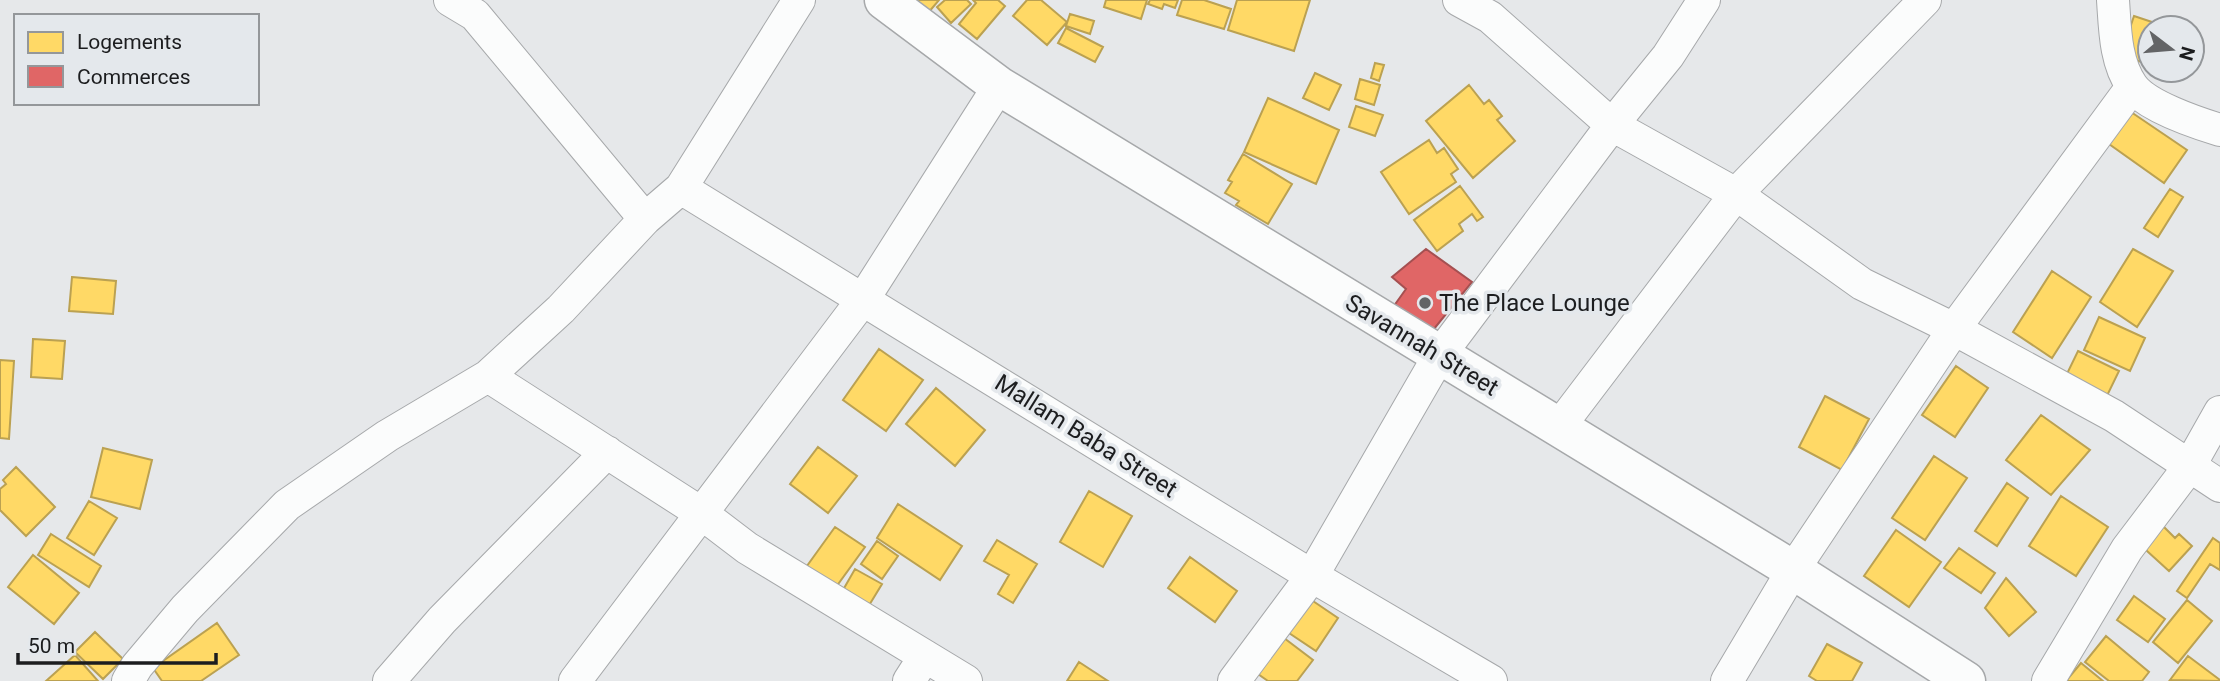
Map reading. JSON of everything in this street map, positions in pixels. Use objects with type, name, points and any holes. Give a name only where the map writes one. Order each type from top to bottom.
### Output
[{"type":"street","points":[[450,0],[475,16],[645,219]]},
{"type":"street","points":[[128,681],[137,666],[185,609],[288,505],[387,436],[488,376],[562,309],[645,219],[681,188],[799,0]]},
{"type":"street","name":"Savannah Street","points":[[884,0],[999,86],[1793,570],[1966,681]]},
{"type":"street","points":[[1459,0],[1490,17],[1612,125],[1736,194],[1862,284],[1954,329],[2113,416],[2220,486]]},
{"type":"street","points":[[1234,681],[1312,576],[1439,356],[1612,125],[1668,56],[1704,0]]},
{"type":"street","points":[[1559,428],[1736,194],[1925,0]]},
{"type":"street","points":[[2113,0],[2116,46],[2132,87],[2175,115],[2220,131]]},
{"type":"street","points":[[575,681],[863,298],[999,86]]},
{"type":"street","points":[[1727,681],[1793,570],[1954,329],[2132,87]]},
{"type":"street","name":"Mallam Baba Street","points":[[681,188],[1312,576],[1491,681]]},
{"type":"street","points":[[488,376],[701,513],[917,669],[967,681]]},
{"type":"street","points":[[2048,681],[2127,548],[2189,467],[2220,412]]},
{"type":"street","points":[[389,681],[494,566],[607,452]]},
{"type":"building: Logements","points":[[913,0],[939,0],[928,13]]},
{"type":"building: Logements","points":[[945,0],[967,0],[971,4],[951,23],[937,7]]},
{"type":"building: Logements","points":[[973,0],[998,0],[1005,6],[977,39],[959,24],[976,3]]},
{"type":"building: Logements","points":[[1027,0],[1041,0],[1067,22],[1047,45],[1013,16]]},
{"type":"building: Logements","points":[[1106,0],[1147,0],[1141,19],[1104,7]]},
{"type":"building: Logements","points":[[1150,0],[1178,0],[1175,8],[1164,4],[1162,9],[1148,4]]},
{"type":"building: Logements","points":[[1182,0],[1204,0],[1231,9],[1224,29],[1177,15]]},
{"type":"building: Logements","points":[[1237,0],[1310,0],[1294,51],[1228,30]]},
{"type":"building: Logements","points":[[1070,14],[1094,21],[1090,34],[1066,26]]},
{"type":"building: Logements","points":[[2134,16],[2136,17],[2136,60],[2121,55]]},
{"type":"building: Logements","points":[[1066,28],[1103,47],[1095,62],[1058,43]]},
{"type":"building: Logements","points":[[1375,63],[1384,65],[1379,81],[1371,78]]},
{"type":"building: Logements","points":[[1315,73],[1341,85],[1329,110],[1303,98]]},
{"type":"building: Logements","points":[[1360,79],[1380,85],[1374,105],[1355,99]]},
{"type":"building: Logements","points":[[1469,85],[1484,104],[1489,100],[1502,116],[1497,120],[1515,141],[1473,178],[1426,121]]},
{"type":"building: Logements","points":[[1268,98],[1339,130],[1316,184],[1244,152]]},
{"type":"building: Logements","points":[[1356,106],[1383,115],[1375,136],[1349,127]]},
{"type":"building: Logements","points":[[2131,112],[2187,150],[2164,183],[2109,144]]},
{"type":"building: Logements","points":[[1429,140],[1437,153],[1444,148],[1458,169],[1451,174],[1456,182],[1409,214],[1381,172]]},
{"type":"building: Logements","points":[[1243,154],[1292,184],[1268,224],[1236,205],[1239,201],[1225,193],[1232,182],[1228,180]]},
{"type":"building: Logements","points":[[1460,186],[1483,217],[1477,221],[1472,214],[1459,224],[1463,231],[1437,251],[1414,220]]},
{"type":"building: Logements","points":[[2170,189],[2183,197],[2158,237],[2144,228]]},
{"type":"building: Logements","points":[[2133,249],[2173,271],[2137,327],[2100,302]]},
{"type":"building: Logements","points":[[2052,271],[2091,297],[2052,358],[2013,332]]},
{"type":"building: Logements","points":[[72,277],[116,281],[113,314],[69,311]]},
{"type":"building: Logements","points":[[2099,317],[2145,338],[2130,371],[2084,350]]},
{"type":"building: Logements","points":[[33,339],[65,341],[62,379],[31,377]]},
{"type":"building: Logements","points":[[879,349],[923,380],[886,431],[843,400]]},
{"type":"building: Logements","points":[[2078,351],[2119,371],[2103,404],[2062,384]]},
{"type":"building: Logements","points":[[0,360],[14,361],[9,439],[0,438]]},
{"type":"building: Logements","points":[[1956,366],[1988,388],[1955,437],[1922,415]]},
{"type":"building: Logements","points":[[936,388],[985,430],[955,466],[906,424]]},
{"type":"building: Logements","points":[[1825,396],[1869,419],[1842,470],[1799,447]]},
{"type":"building: Logements","points":[[2041,415],[2090,450],[2051,495],[2006,460]]},
{"type":"building: Logements","points":[[818,447],[857,476],[828,513],[790,484]]},
{"type":"building: Logements","points":[[103,448],[152,460],[140,509],[91,497]]},
{"type":"building: Logements","points":[[1934,456],[1967,478],[1925,540],[1892,518]]},
{"type":"building: Logements","points":[[16,467],[55,507],[26,536],[0,510],[0,489],[6,484],[3,480]]},
{"type":"building: Logements","points":[[2007,483],[2028,498],[1997,546],[1975,531]]},
{"type":"building: Logements","points":[[1089,491],[1132,516],[1103,567],[1060,542]]},
{"type":"building: Logements","points":[[2061,496],[2108,527],[2076,576],[2029,546]]},
{"type":"building: Logements","points":[[89,501],[117,518],[94,555],[67,538]]},
{"type":"building: Logements","points":[[898,504],[962,546],[940,580],[877,538]]},
{"type":"building: Logements","points":[[2156,519],[2175,538],[2179,534],[2192,546],[2169,571],[2136,541]]},
{"type":"building: Logements","points":[[835,527],[865,547],[828,598],[799,577]]},
{"type":"building: Logements","points":[[1896,530],[1941,562],[1909,607],[1864,576]]},
{"type":"building: Logements","points":[[51,534],[101,566],[89,587],[38,555]]},
{"type":"building: Logements","points":[[2213,538],[2220,543],[2220,570],[2210,564],[2187,598],[2177,591]]},
{"type":"building: Logements","points":[[997,540],[1037,564],[1013,603],[998,594],[1009,575],[984,561]]},
{"type":"building: Logements","points":[[877,541],[898,556],[882,579],[861,564]]},
{"type":"building: Logements","points":[[1959,548],[1995,573],[1981,593],[1944,568]]},
{"type":"building: Logements","points":[[33,555],[79,593],[54,624],[8,587]]},
{"type":"building: Logements","points":[[1190,557],[1237,591],[1215,622],[1168,588]]},
{"type":"building: Logements","points":[[855,569],[882,584],[865,612],[839,597]]},
{"type":"building: Logements","points":[[2006,578],[2036,612],[2009,636],[1985,608]]},
{"type":"building: Logements","points":[[2134,596],[2165,619],[2148,642],[2117,620]]},
{"type":"building: Logements","points":[[1307,597],[1338,618],[1316,651],[1286,631]]},
{"type":"building: Logements","points":[[2187,600],[2212,621],[2178,663],[2153,642]]},
{"type":"building: Logements","points":[[217,623],[239,655],[201,681],[162,681],[153,668]]},
{"type":"building: Logements","points":[[95,632],[123,659],[103,679],[75,652]]},
{"type":"building: Logements","points":[[2106,636],[2149,672],[2142,681],[2109,681],[2085,662]]},
{"type":"building: Logements","points":[[1284,638],[1313,660],[1297,681],[1268,681],[1258,674]]},
{"type":"building: Logements","points":[[1827,644],[1862,663],[1852,681],[1817,681],[1809,676]]},
{"type":"building: Logements","points":[[75,655],[98,681],[46,681]]},
{"type":"building: Logements","points":[[2188,656],[2220,680],[2220,681],[2170,680]]},
{"type":"building: Logements","points":[[1079,662],[1108,681],[1067,681]]},
{"type":"building: Logements","points":[[2081,663],[2103,681],[2066,681]]},
{"type":"building: Commerces","name":"The Place Lounge","points":[[1426,249],[1472,282],[1421,345],[1386,317],[1406,289],[1392,277]]},
{"type":"place","name":"The Place Lounge","points":[[1425,303]]}]
